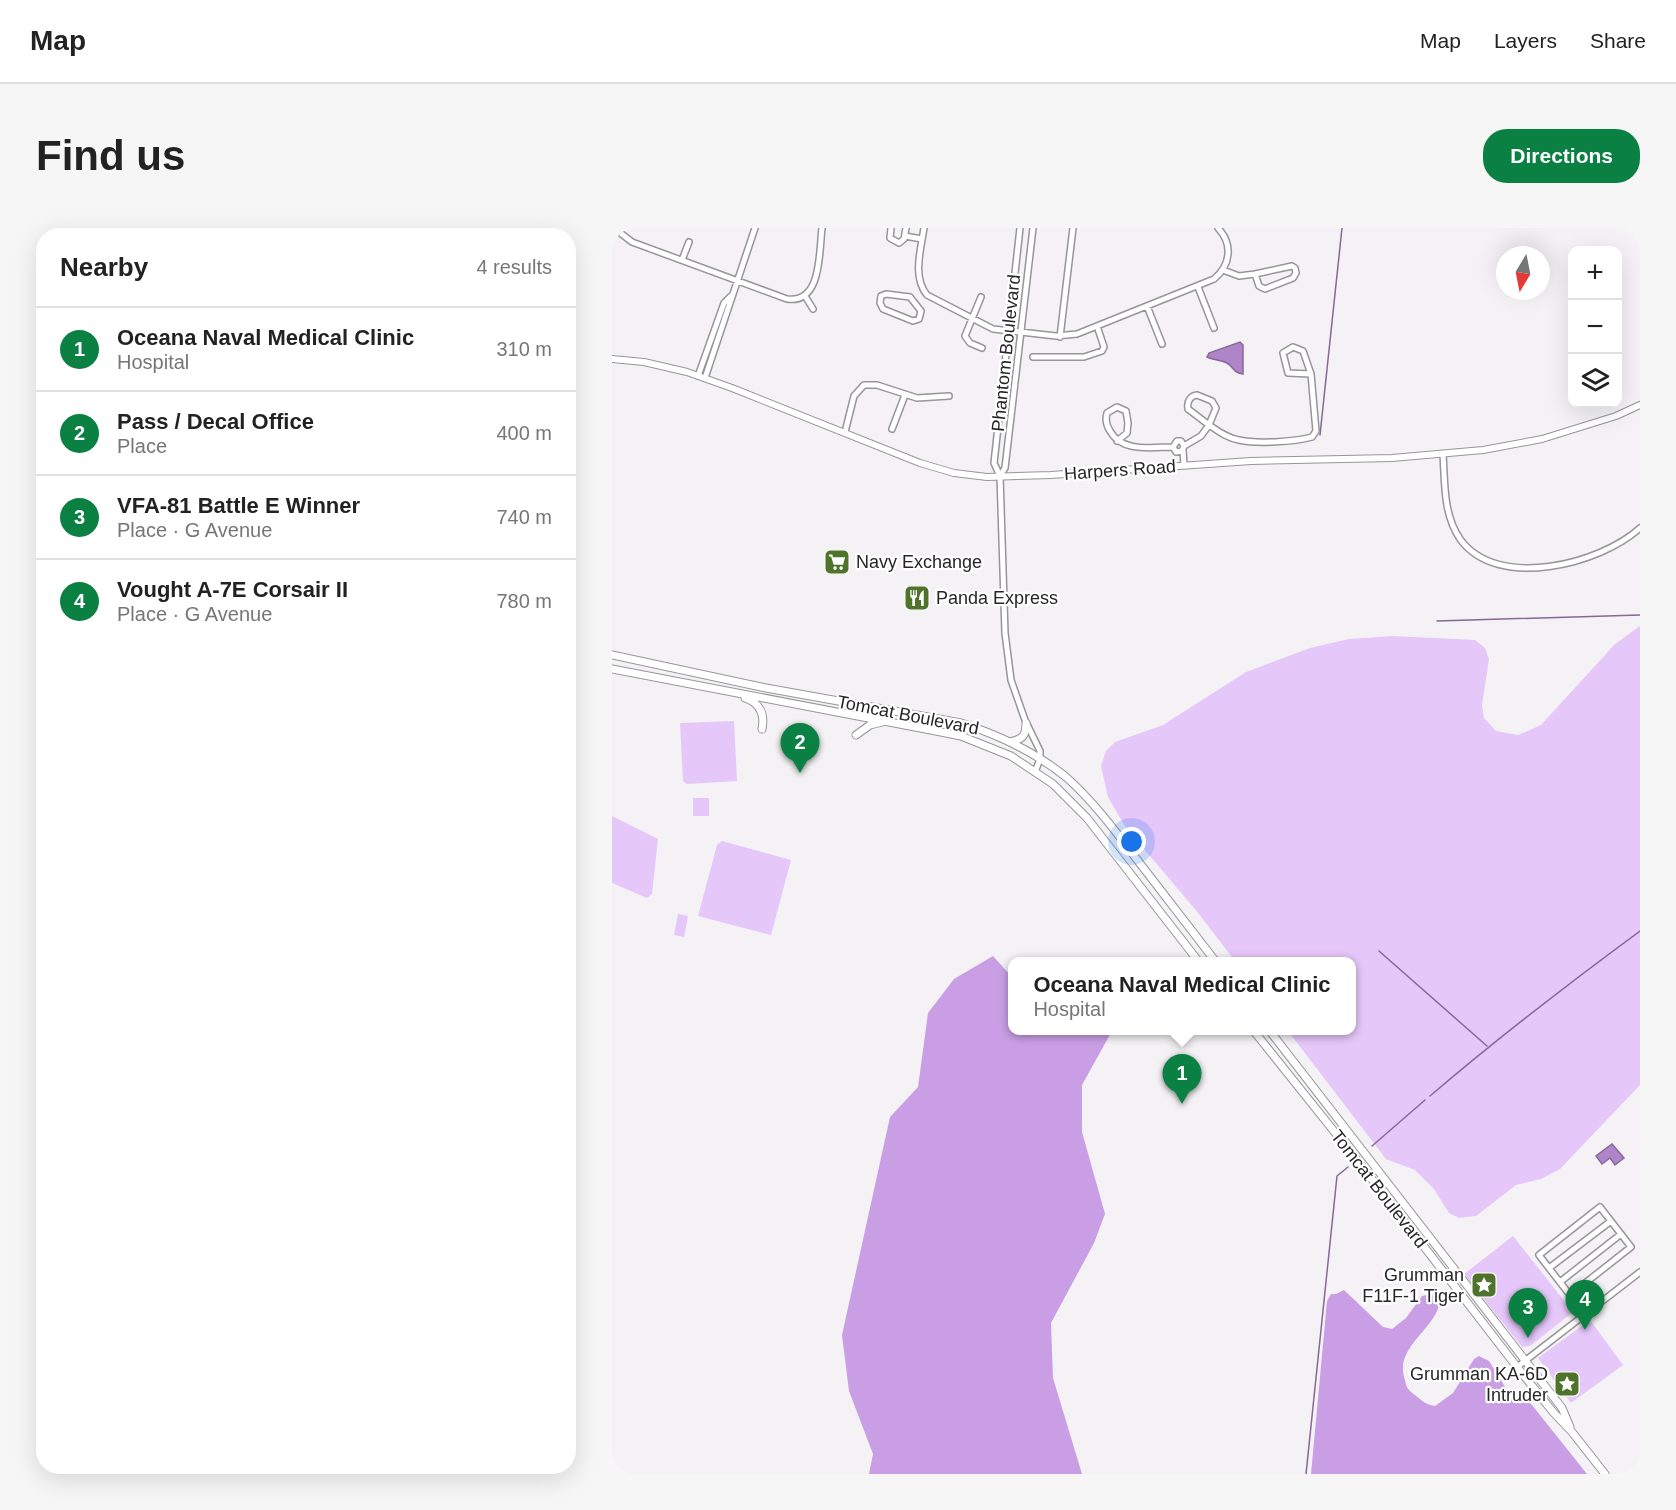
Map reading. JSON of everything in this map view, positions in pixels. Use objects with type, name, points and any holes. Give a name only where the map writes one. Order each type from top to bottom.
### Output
[{"type":"main road","name":"Tomcat Boulevard","points":[[612,655],[766,688],[961,723],[987,731],[1010,742],[1040,759],[1068,779],[1110,825],[1212,957]]},
{"type":"main road","name":"Tomcat Boulevard","points":[[612,669],[961,736],[1011,756],[1053,784],[1087,818],[1195,957]]},
{"type":"main road","points":[[720,690],[753,701],[759,706],[763,716],[762,729]]},
{"type":"main road","points":[[856,735],[870,725],[885,721]]},
{"type":"main road","points":[[1010,742],[1024,736],[1026,723]]},
{"type":"main road","name":"Tomcat Boulevard","points":[[1257,1035],[1517,1367],[1605,1474]]},
{"type":"main road","name":"Tomcat Boulevard","points":[[1273,1035],[1562,1408],[1572,1432]]},
{"type":"street","points":[[614,228],[632,242],[790,299],[806,296],[814,284],[822,228]]},
{"type":"street","points":[[702,377],[724,303],[731,296],[755,228]]},
{"type":"street","points":[[891,228],[890,238],[896,242],[902,241],[906,228]]},
{"type":"street","points":[[924,228],[919,275],[923,291],[931,298],[986,327],[1060,337],[1077,334],[1214,279],[1223,270],[1229,250],[1225,236],[1220,229]]},
{"type":"street","name":"Phantom Boulevard","points":[[1020,228],[994,463],[1000,476],[1005,633],[1011,681],[1026,723],[1040,751],[1040,759]]},
{"type":"street","name":"Phantom Boulevard","points":[[1000,476],[1005,468],[1033,228]]},
{"type":"street","points":[[1060,337],[1073,228]]},
{"type":"street","points":[[905,236],[922,240]]},
{"type":"street","points":[[682,260],[688,242]]},
{"type":"street","points":[[1223,270],[1239,276],[1292,266],[1296,273],[1293,278],[1265,289],[1260,287],[1255,274]]},
{"type":"street","points":[[1198,286],[1214,328]]},
{"type":"street","points":[[910,297],[921,311],[920,318],[916,321],[885,310],[881,306],[883,294],[915,297],[923,291]]},
{"type":"street","points":[[806,296],[813,309]]},
{"type":"street","points":[[981,297],[965,338],[982,348]]},
{"type":"street","points":[[1147,306],[1162,344]]},
{"type":"street","points":[[1033,357],[1084,357],[1102,351],[1104,347],[1097,326]]},
{"type":"street","points":[[1118,441],[1127,433],[1128,423],[1126,411],[1117,407],[1110,410],[1106,417],[1111,434],[1118,441],[1128,446],[1184,448],[1201,436],[1209,425],[1216,408],[1214,404],[1194,395],[1188,402],[1188,409],[1209,425],[1225,435],[1239,440],[1280,441],[1312,437],[1316,431],[1311,374],[1303,351],[1293,347],[1283,353],[1288,373],[1311,374]]},
{"type":"street","name":"Harpers Road","points":[[612,359],[644,362],[702,377],[920,463],[944,471],[971,476],[1051,475],[1181,465],[1392,458],[1443,454],[1512,446],[1542,439],[1616,416],[1640,405]]},
{"type":"street","points":[[845,432],[854,396],[864,385],[877,385],[917,398],[949,396]]},
{"type":"street","points":[[892,429],[905,395]]},
{"type":"street","points":[[1177,441],[1183,442],[1184,448],[1181,465],[1175,449],[1177,441]]},
{"type":"street","points":[[1443,454],[1447,510],[1454,528],[1466,545],[1488,561],[1518,568],[1577,561],[1628,538],[1640,528]]},
{"type":"street","points":[[1035,772],[1040,759]]},
{"type":"street","points":[[1570,1295],[1631,1247],[1600,1207],[1539,1255],[1570,1295],[1585,1314]]},
{"type":"street","points":[[1549,1268],[1611,1221]]},
{"type":"street","points":[[1560,1282],[1621,1234]]},
{"type":"street","points":[[1517,1367],[1640,1272]]},
{"type":"shaded area","points":[[1240,342],[1243,345],[1243,374],[1235,371],[1227,363],[1207,357],[1209,353]]},
{"type":"shaded area","points":[[1640,626],[1640,1085],[1560,1169],[1541,1179],[1516,1185],[1476,1216],[1459,1218],[1449,1213],[1434,1189],[1415,1170],[1386,1159],[1291,1035],[1356,1035],[1356,957],[1232,957],[1195,909],[1126,828],[1108,797],[1101,766],[1106,751],[1115,742],[1163,725],[1246,672],[1310,648],[1349,639],[1393,636],[1475,640],[1485,648],[1489,659],[1482,705],[1484,718],[1496,731],[1518,735],[1541,725],[1615,644]]},
{"type":"shaded area","points":[[734,721],[737,781],[687,784],[683,781],[680,723]]},
{"type":"shaded area","points":[[693,798],[709,798],[709,816],[693,816]]},
{"type":"shaded area","points":[[612,816],[658,839],[652,894],[647,898],[612,883]]},
{"type":"shaded area","points":[[722,841],[791,860],[771,935],[698,916],[717,845]]},
{"type":"shaded area","points":[[678,914],[688,916],[684,937],[674,935]]},
{"type":"shaded area","points":[[993,956],[1008,973],[1008,1035],[1110,1035],[1082,1085],[1082,1132],[1105,1214],[1094,1243],[1051,1323],[1053,1378],[1082,1474],[869,1474],[873,1454],[849,1391],[842,1335],[890,1117],[918,1087],[928,1013],[954,979]]},
{"type":"shaded area","points":[[1612,1144],[1624,1158],[1615,1165],[1610,1158],[1602,1164],[1596,1156]]},
{"type":"shaded area","points":[[1513,1236],[1573,1312],[1530,1346],[1522,1347],[1464,1274]]},
{"type":"shaded area","points":[[1344,1290],[1383,1327],[1392,1329],[1406,1318],[1422,1296],[1431,1294],[1440,1301],[1437,1311],[1405,1358],[1403,1368],[1410,1391],[1425,1403],[1435,1406],[1453,1393],[1474,1359],[1479,1356],[1489,1361],[1507,1390],[1524,1395],[1587,1474],[1311,1474],[1327,1301],[1331,1294]]},
{"type":"shaded area","points":[[1590,1320],[1623,1365],[1571,1403],[1538,1358]]},
{"type":"waterway","points":[[1320,435],[1342,228]]},
{"type":"waterway","points":[[1437,621],[1640,615]]},
{"type":"waterway","points":[[1430,1096],[1481,1053],[1640,931]]},
{"type":"waterway","points":[[1379,951],[1487,1046]]},
{"type":"waterway","points":[[1372,1146],[1425,1100]]},
{"type":"waterway","points":[[1306,1474],[1337,1176],[1348,1167]]},
{"type":"place","name":"Navy Exchange","points":[[837,562]]},
{"type":"place","name":"Panda Express","points":[[917,598]]},
{"type":"place","name":"Pass / Decal Office","points":[[800,773]]},
{"type":"place","name":"Oceana Naval Medical Clinic","points":[[1182,1104]]},
{"type":"place","name":"Grumman F11F-1 Tiger","points":[[1484,1285]]},
{"type":"place","name":"Vought A-7E Corsair II","points":[[1585,1330]]},
{"type":"place","name":"VFA-81 Battle E Winner","points":[[1528,1338]]},
{"type":"place","name":"Grumman KA-6D Intruder","points":[[1567,1384]]}]
